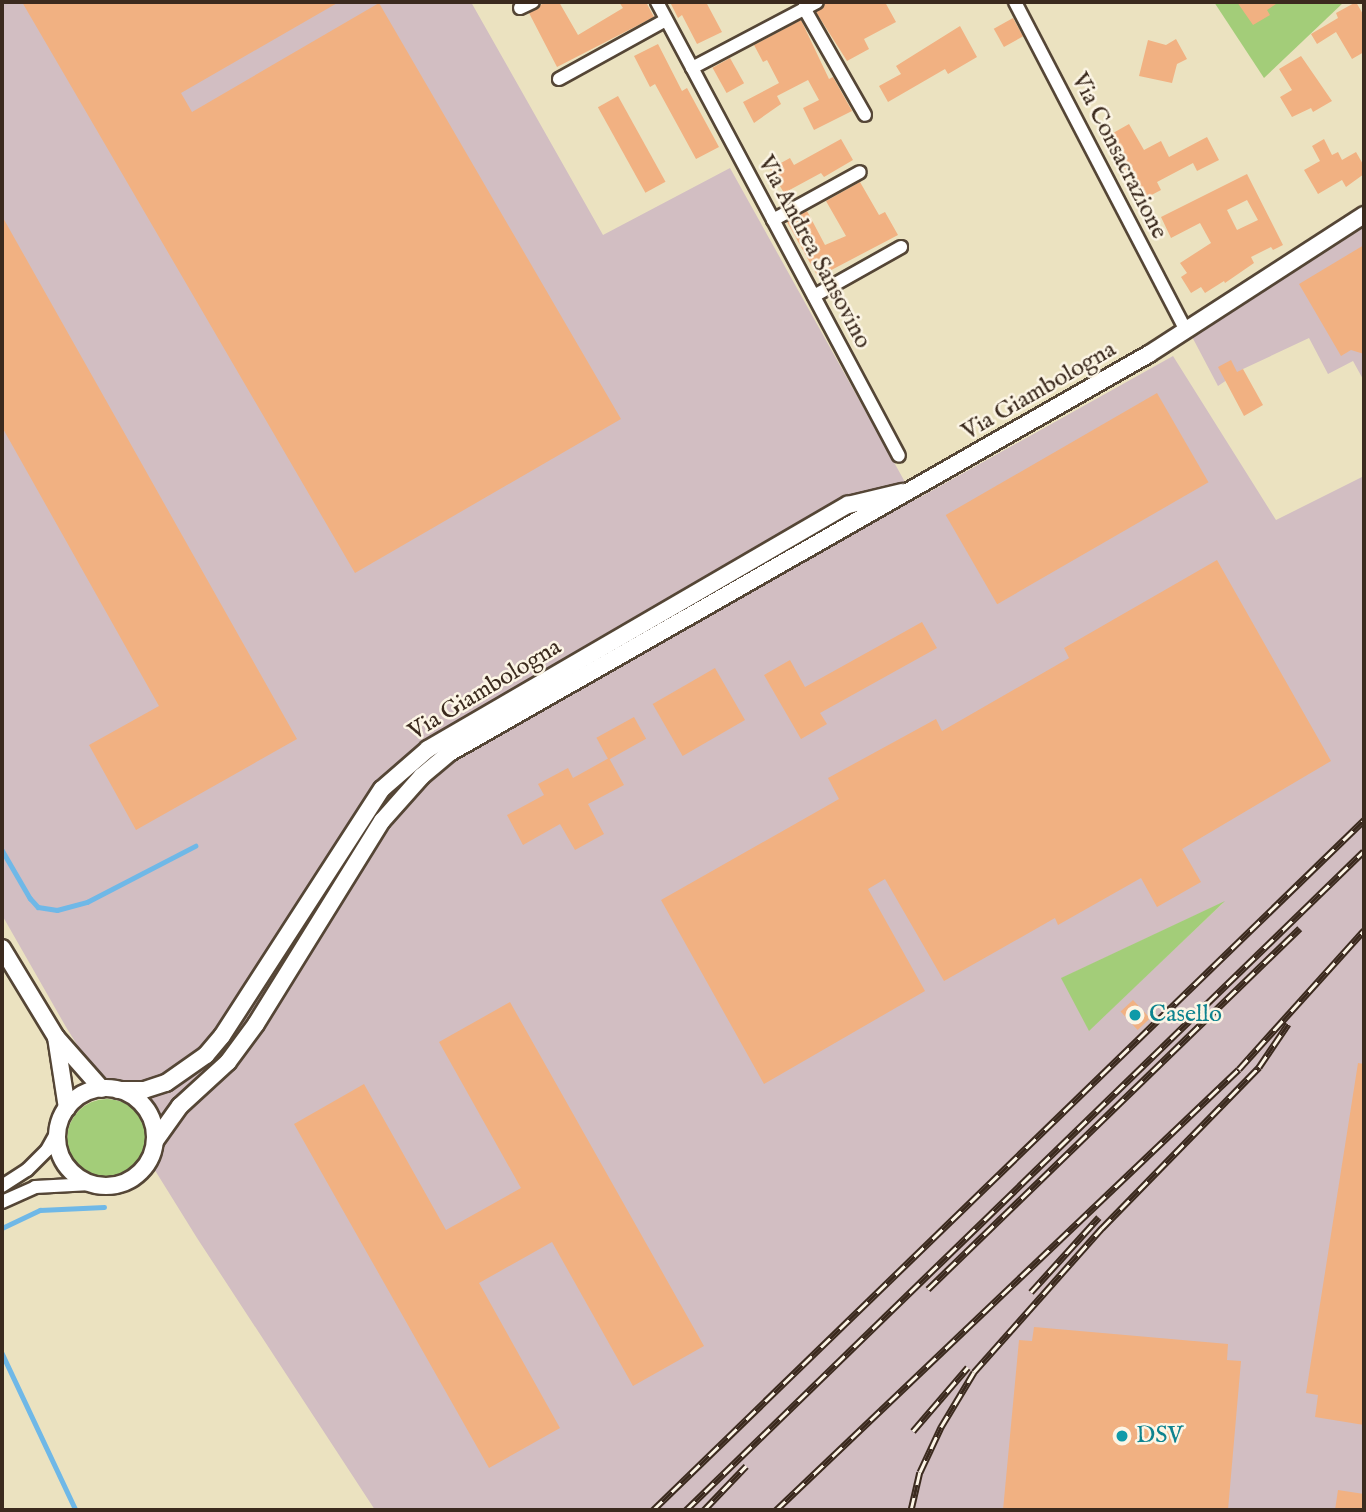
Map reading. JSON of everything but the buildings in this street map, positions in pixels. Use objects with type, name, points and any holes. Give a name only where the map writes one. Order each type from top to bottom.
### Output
[{"type":"street","points":[[520,8],[533,2]]},
{"type":"street","name":"Via Andrea Sansovino","points":[[657,2],[900,456]]},
{"type":"street","points":[[692,68],[817,2]]},
{"type":"street","name":"Via Consacrazione","points":[[1015,2],[1186,331]]},
{"type":"street","points":[[804,8],[864,115]]},
{"type":"street","points":[[559,79],[666,20]]},
{"type":"street","points":[[773,220],[860,172]]},
{"type":"street","name":"Via Giambologna","points":[[155,1141],[180,1106],[228,1062],[256,1024],[382,821],[400,798],[451,752],[914,490],[1186,331],[1364,215]]},
{"type":"street","points":[[814,296],[901,247]]},
{"type":"street","name":"Via Giambologna","points":[[110,1089],[144,1090],[166,1083],[206,1055],[222,1036],[360,820],[382,789],[417,757],[447,735],[848,505],[871,497],[914,490]]},
{"type":"street","name":"Via Giambologna","points":[[588,675],[615,651],[863,510],[871,497]]},
{"type":"street","points":[[2,948],[55,1037],[110,1089],[135,1098],[146,1109],[153,1122],[155,1141],[148,1163],[131,1179],[110,1186],[91,1184],[35,1187],[2,1202]]},
{"type":"street","points":[[55,1037],[67,1108]]},
{"type":"street","points":[[2,1186],[27,1170],[47,1150],[67,1108],[84,1094],[110,1089]]},
{"type":"street","points":[[58,1130],[58,1147],[64,1163],[76,1176],[91,1184]]},
{"type":"shaded area","points":[[2,2],[471,2],[603,235],[730,168],[915,500],[1173,356],[1276,520],[1364,476],[1364,1510],[375,1510],[197,1238],[66,1027],[2,915]],"holes":[[[1223,903],[1089,1030],[1062,978]]]},
{"type":"shaded area","points":[[1364,219],[1364,381],[1353,361],[1328,374],[1309,338],[1243,369],[1218,386],[1189,331]]},
{"type":"green space","points":[[1214,2],[1344,2],[1264,78]]},
{"type":"green space","points":[[1225,901],[1089,1031],[1061,978]]},
{"type":"green space","points":[[107,1099],[122,1102],[135,1111],[144,1124],[147,1139],[144,1154],[135,1167],[122,1176],[107,1179],[92,1176],[79,1167],[70,1154],[67,1139],[70,1124],[79,1111],[92,1102]]},
{"type":"waterway","points":[[2,850],[38,907],[57,910],[87,902],[195,846]]},
{"type":"waterway","points":[[2,1228],[40,1210],[104,1207]]},
{"type":"waterway","points":[[2,1353],[76,1510]]},
{"type":"railway","points":[[653,1510],[1364,820]]},
{"type":"railway","points":[[686,1510],[1364,851]]},
{"type":"railway","points":[[928,1289],[1300,928]]},
{"type":"railway","points":[[776,1510],[1239,1069],[1364,930]]},
{"type":"railway","points":[[911,1510],[920,1472],[941,1427],[974,1372],[1102,1228],[1259,1067],[1288,1024]]},
{"type":"railway","points":[[1031,1292],[1099,1217]]},
{"type":"railway","points":[[913,1431],[968,1367]]},
{"type":"railway","points":[[704,1510],[746,1466]]},
{"type":"place","name":"Casello","points":[[1135,1015]]},
{"type":"place","name":"DSV","points":[[1122,1436]]}]
